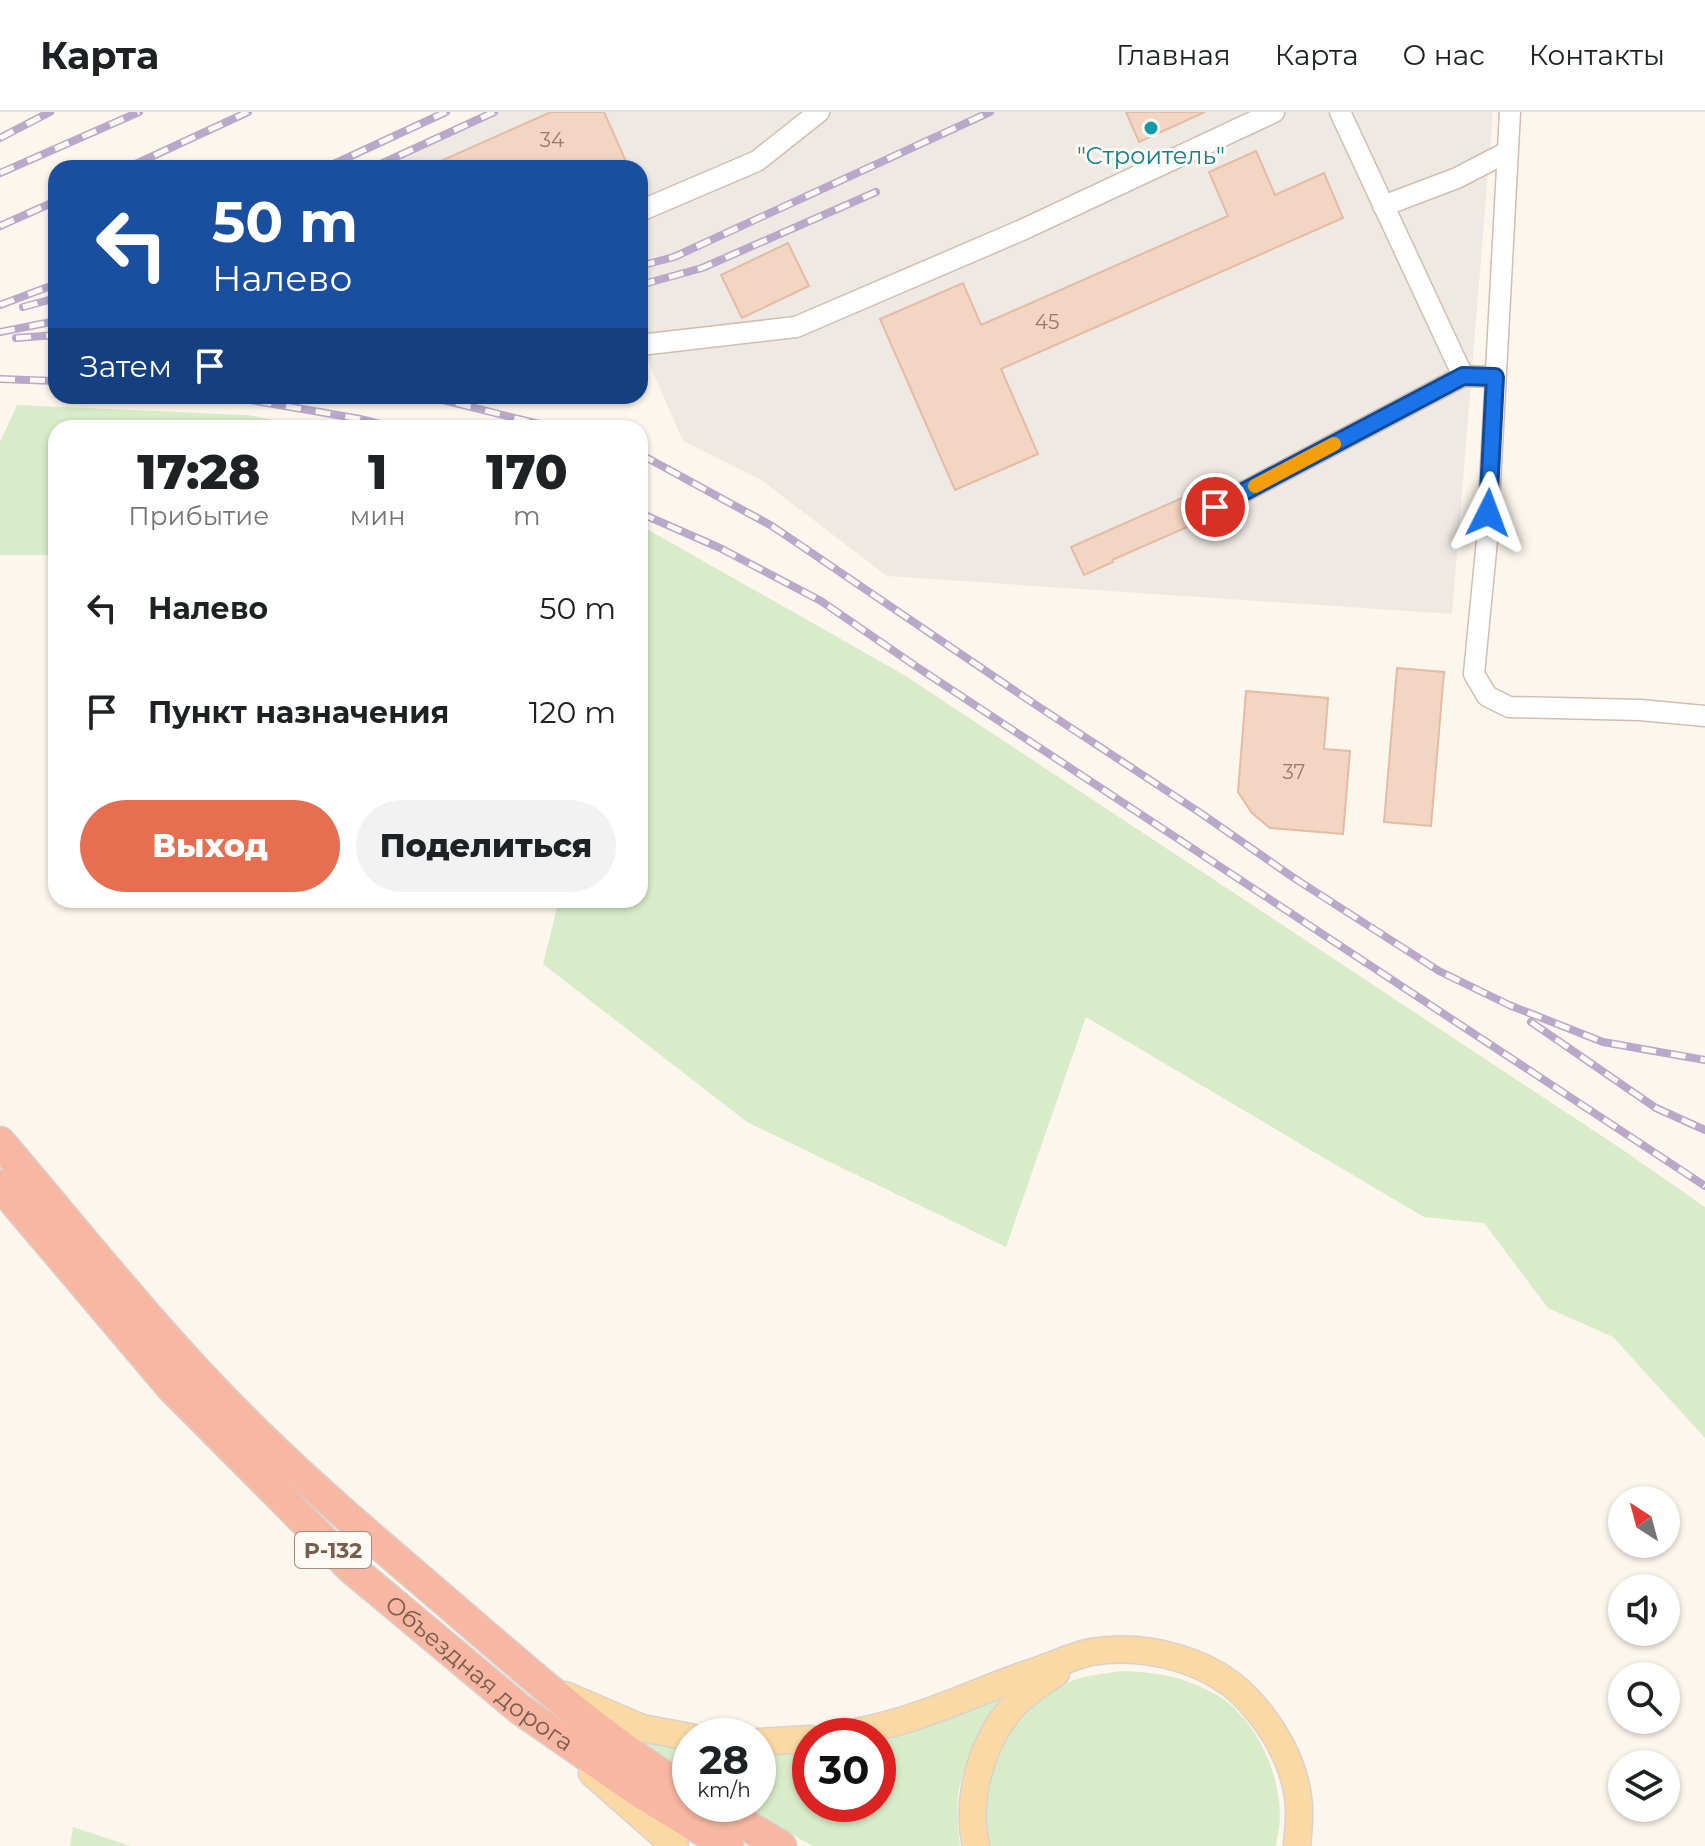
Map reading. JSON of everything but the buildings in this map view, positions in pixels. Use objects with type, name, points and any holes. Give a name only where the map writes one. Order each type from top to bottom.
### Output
[{"type":"highway","name":"Объездная дорога","points":[[0,1142],[173,1345],[264,1441],[543,1685],[613,1742],[672,1780]]},
{"type":"highway","name":"Объездная дорога","points":[[0,1185],[172,1388],[351,1568],[521,1710],[641,1793],[728,1846]]},
{"type":"highway","points":[[741,1822],[781,1846]]},
{"type":"main road","points":[[896,1722],[1090,1652],[1139,1650],[1179,1658],[1235,1687],[1264,1718],[1276,1737],[1294,1776],[1299,1814],[1297,1846]]},
{"type":"main road","points":[[976,1846],[973,1814],[976,1780],[986,1751],[1003,1719],[1039,1683],[1090,1652]]},
{"type":"main road","points":[[543,1685],[642,1728],[672,1734]]},
{"type":"main road","points":[[521,1710],[675,1846]]},
{"type":"street","points":[[648,208],[757,161],[819,112]]},
{"type":"street","points":[[648,344],[796,327],[1022,230],[1274,112]]},
{"type":"street","points":[[1340,112],[1463,376]]},
{"type":"street","points":[[1510,112],[1487,540],[1474,674],[1487,696],[1509,707],[1640,710],[1705,716]]},
{"type":"street","points":[[1383,206],[1457,178],[1507,152]]},
{"type":"street","points":[[1215,507],[1463,376],[1495,377]]},
{"type":"shaded area","points":[[494,112],[1493,112],[1452,614],[887,576],[761,480],[683,441],[648,361],[648,160],[393,160]]},
{"type":"green space","points":[[17,405],[247,415],[273,420],[48,420],[48,555],[0,555],[0,442]]},
{"type":"green space","points":[[648,530],[904,675],[1705,1207],[1705,1438],[1613,1337],[1548,1308],[1484,1223],[1424,1217],[1086,1017],[1006,1247],[747,1122],[543,964],[557,908],[648,908]]},
{"type":"green space","points":[[1123,1671],[1156,1674],[1189,1682],[1223,1698],[1243,1717],[1267,1756],[1276,1785],[1280,1816],[1276,1846],[988,1846],[984,1812],[986,1778],[1008,1733],[1031,1706],[1059,1686],[1086,1677]]},
{"type":"green space","points":[[1006,1694],[978,1740],[962,1779],[958,1804],[960,1846],[812,1846],[772,1822],[776,1822],[776,1755],[792,1755],[792,1822],[896,1822],[896,1734]]},
{"type":"green space","points":[[631,1737],[672,1748],[672,1761]]},
{"type":"green space","points":[[73,1827],[131,1846],[70,1846]]},
{"type":"railway","points":[[0,138],[50,112]]},
{"type":"railway","points":[[0,173],[139,112]]},
{"type":"railway","points":[[144,160],[248,112]]},
{"type":"railway","points":[[342,160],[446,112]]},
{"type":"railway","points":[[389,160],[494,112]]},
{"type":"railway","points":[[648,264],[674,257],[990,112]]},
{"type":"railway","points":[[648,283],[702,268],[876,192]]},
{"type":"railway","points":[[0,226],[48,205]]},
{"type":"railway","points":[[0,305],[48,287]]},
{"type":"railway","points":[[23,307],[48,300]]},
{"type":"railway","points":[[0,332],[48,323]]},
{"type":"railway","points":[[16,338],[48,336]]},
{"type":"railway","points":[[0,379],[48,381]]},
{"type":"railway","points":[[273,404],[364,420]]},
{"type":"railway","points":[[459,404],[523,420]]},
{"type":"railway","points":[[648,458],[772,526],[1294,878],[1439,971],[1509,1005],[1603,1042],[1705,1060]]},
{"type":"railway","points":[[648,516],[720,548],[821,601],[1705,1186]]},
{"type":"railway","points":[[1531,1022],[1656,1108],[1705,1130]]},
{"type":"slow traffic","points":[[1255,486],[1334,444]]},
{"type":"place","name":"\"Строитель\"","points":[[1151,128]]},
{"type":"route","points":[[1215,507],[1463,376],[1495,377],[1488,513]]}]
